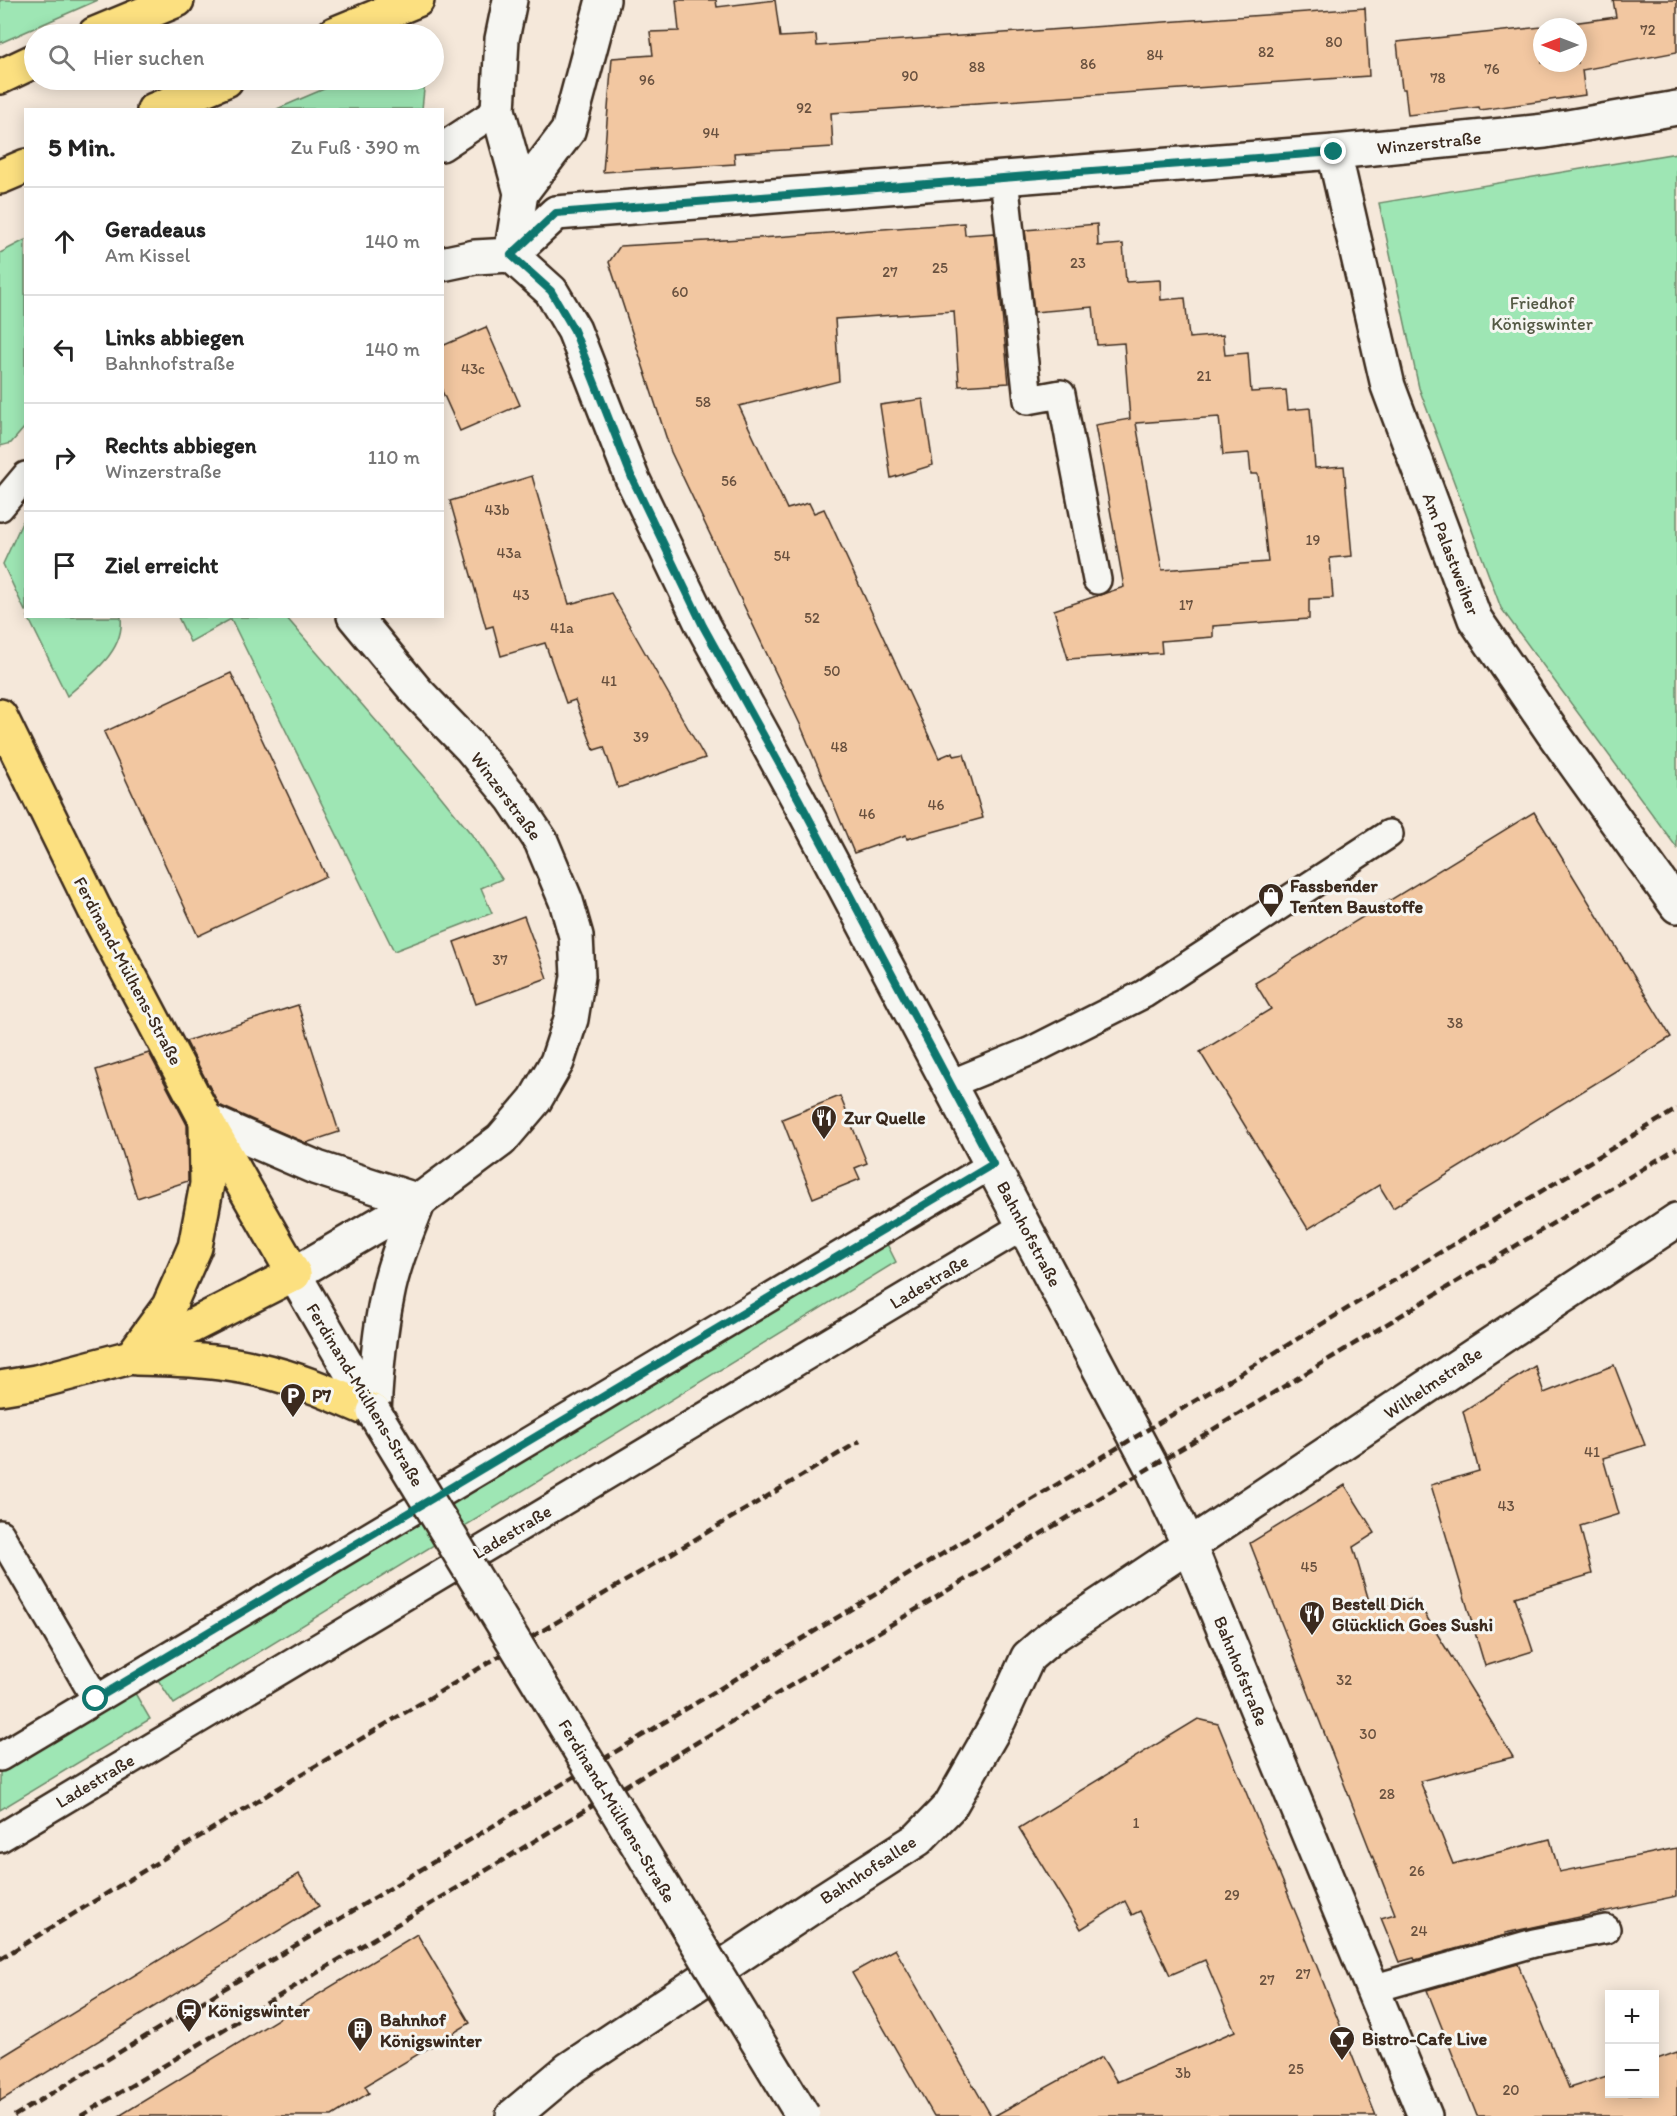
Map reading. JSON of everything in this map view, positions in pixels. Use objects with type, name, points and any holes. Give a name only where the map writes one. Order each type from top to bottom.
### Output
[{"type":"main road","points":[[119,24],[177,0]]},
{"type":"main road","points":[[358,24],[417,0]]},
{"type":"main road","points":[[0,77],[24,66]]},
{"type":"main road","points":[[159,108],[202,90]]},
{"type":"main road","points":[[0,177],[24,167]]},
{"type":"main road","name":"Ferdinand-Mülhens-Straße","points":[[0,716],[94,909],[207,1120],[294,1274]]},
{"type":"main road","points":[[131,1358],[169,1306],[195,1247],[207,1185],[207,1120]]},
{"type":"main road","points":[[0,1388],[46,1380],[131,1358],[294,1274]]},
{"type":"main road","points":[[131,1358],[194,1359],[256,1369],[316,1387],[374,1412]]},
{"type":"street","points":[[444,264],[475,257],[511,255],[521,193],[498,110],[502,39],[510,0]]},
{"type":"street","points":[[521,193],[568,131],[603,0]]},
{"type":"street","name":"Winzerstraße","points":[[511,255],[556,213],[1334,152],[1545,131],[1677,108]]},
{"type":"street","name":"Am Palastweiher","points":[[1334,152],[1388,386],[1475,619],[1553,733],[1677,906]]},
{"type":"street","name":"Bahnhofstraße","points":[[511,255],[551,291],[574,330],[632,478],[703,626],[797,796],[1151,1466],[1184,1534],[1425,2116]]},
{"type":"street","name":"Winzerstraße","points":[[294,1274],[419,1201],[501,1140],[535,1100],[557,1062],[571,1019],[578,976],[576,936],[566,901],[541,841],[513,799],[470,747],[417,692],[356,618]]},
{"type":"street","points":[[207,1120],[316,1168],[419,1201],[401,1247],[387,1295],[377,1354],[374,1412]]},
{"type":"street","name":"Wilhelmstraße","points":[[1184,1534],[1677,1220]]},
{"type":"street","name":"Ferdinand-Mülhens-Straße","points":[[294,1274],[374,1412],[803,2116]]},
{"type":"street","name":"Bahnhofsallee","points":[[513,2116],[569,2069],[918,1839],[950,1806],[999,1720],[1028,1657],[1184,1534]]},
{"type":"lane","points":[[444,146],[498,110]]},
{"type":"lane","points":[[1004,178],[1028,400],[1061,394],[1097,580]]},
{"type":"lane","points":[[0,507],[24,478]]},
{"type":"lane","points":[[950,1084],[1031,1051],[1144,994],[1389,834]]},
{"type":"lane","points":[[0,1757],[993,1164]]},
{"type":"lane","name":"Ladestraße","points":[[0,1838],[1025,1226]]},
{"type":"lane","points":[[0,1534],[96,1699]]},
{"type":"lane","points":[[1372,1989],[1534,1943],[1606,1929]]},
{"type":"green space","points":[[0,0],[98,0],[43,24],[24,24],[24,32],[0,43]]},
{"type":"green space","points":[[322,90],[424,90],[422,108],[279,108]]},
{"type":"green space","name":"Friedhof Königswinter","points":[[1677,153],[1677,848],[1501,608],[1419,388],[1379,203]]},
{"type":"green space","points":[[24,241],[24,428],[11,443],[0,446],[0,253]]},
{"type":"green space","points":[[24,518],[24,609],[3,564]]},
{"type":"green space","points":[[28,618],[121,618],[121,630],[112,652],[67,696]]},
{"type":"green space","points":[[178,618],[287,618],[472,835],[502,879],[481,888],[492,913],[394,951],[231,619],[190,642]]},
{"type":"green space","points":[[887,1244],[896,1262],[174,1704],[154,1674]]},
{"type":"green space","points":[[132,1688],[150,1719],[0,1810],[0,1768]]},
{"type":"building","points":[[676,0],[716,0],[717,7],[775,0],[780,37],[816,35],[817,46],[1365,8],[1369,76],[831,113],[833,147],[734,153],[735,164],[603,172],[612,58],[653,55],[650,32],[679,31]]},
{"type":"building","points":[[1613,0],[1677,0],[1677,52],[1587,69],[1587,21],[1616,17]]},
{"type":"building","points":[[1533,28],[1533,72],[1582,72],[1585,95],[1480,110],[1479,107],[1408,115],[1405,89],[1402,89],[1397,42]]},
{"type":"building","points":[[964,223],[965,235],[994,233],[1009,383],[959,386],[954,311],[835,319],[839,381],[739,406],[787,509],[809,503],[814,513],[824,509],[939,758],[953,752],[954,756],[964,754],[983,818],[907,839],[906,835],[854,853],[800,724],[671,452],[609,262],[620,246]]},
{"type":"building","points":[[1097,224],[1098,246],[1123,244],[1126,282],[1160,280],[1161,300],[1185,298],[1189,338],[1223,335],[1225,355],[1248,353],[1251,392],[1286,390],[1288,410],[1310,408],[1315,468],[1344,466],[1352,556],[1330,558],[1333,598],[1309,599],[1309,619],[1213,626],[1213,637],[1161,641],[1162,653],[1068,659],[1054,610],[1124,587],[1095,425],[1130,419],[1124,343],[1097,345],[1093,307],[1034,312],[1025,230]],"holes":[[[1219,417],[1223,455],[1249,453],[1251,474],[1258,474],[1268,562],[1162,570],[1136,423]]]},
{"type":"building","points":[[486,327],[520,405],[460,431],[444,395],[444,345]]},
{"type":"building","points":[[923,399],[933,465],[891,478],[880,405]]},
{"type":"building","points":[[532,476],[569,604],[611,593],[705,758],[618,788],[604,747],[594,750],[575,700],[566,703],[545,643],[501,656],[493,626],[486,628],[450,501]]},
{"type":"building","points":[[231,673],[326,876],[198,936],[104,732]]},
{"type":"building","points":[[1534,812],[1671,1037],[1393,1208],[1379,1185],[1308,1229],[1200,1052],[1271,1009],[1255,983]]},
{"type":"building","points":[[524,916],[547,978],[476,1004],[454,942]]},
{"type":"building","points":[[298,1005],[339,1132],[306,1143],[219,1105],[186,1041]]},
{"type":"building","points":[[149,1053],[187,1125],[188,1181],[137,1198],[96,1070]]},
{"type":"building","name":"Zur Quelle","points":[[840,1096],[867,1163],[855,1168],[860,1179],[813,1198],[782,1119]]},
{"type":"building","points":[[1614,1365],[1645,1445],[1603,1458],[1619,1514],[1580,1526],[1592,1574],[1515,1597],[1533,1651],[1485,1666],[1431,1485],[1479,1471],[1463,1411],[1535,1366],[1544,1393]]},
{"type":"building","points":[[1345,1485],[1375,1533],[1353,1547],[1372,1611],[1415,1598],[1513,1757],[1420,1781],[1453,1864],[1550,1839],[1559,1872],[1677,1848],[1677,1896],[1505,1933],[1506,1935],[1415,1960],[1414,1958],[1399,1962],[1381,1918],[1395,1914],[1250,1543]]},
{"type":"building","points":[[1198,1719],[1218,1724],[1376,2116],[994,2116],[1102,2057],[1117,2082],[1235,2031],[1205,1960],[1170,1975],[1140,1911],[1132,1915],[1125,1901],[1081,1929],[1019,1828]]},
{"type":"building","points":[[299,1874],[319,1906],[0,2101],[0,2058]]},
{"type":"building","points":[[417,1934],[470,2023],[365,2086],[369,2093],[332,2116],[119,2116]]},
{"type":"building","points":[[895,1949],[991,2116],[934,2116],[852,1973]]},
{"type":"building","points":[[1518,1964],[1569,2088],[1605,2077],[1605,2098],[1659,2098],[1659,2058],[1677,2052],[1677,2116],[1477,2116],[1427,1990]]},
{"type":"railway","points":[[14,2116],[1677,1109]]},
{"type":"railway","points":[[81,2116],[1677,1148]]},
{"type":"railway","points":[[0,1959],[277,1789],[860,1441]]},
{"type":"place","name":"Fassbender Tenten Baustoffe","points":[[1271,919]]},
{"type":"place","name":"Zur Quelle","points":[[824,1141]]},
{"type":"place","name":"P7","points":[[293,1419]]},
{"type":"place","name":"Bestell Dich Glücklich Goes Sushi","points":[[1312,1637]]},
{"type":"place","name":"Königswinter","points":[[189,2034]]},
{"type":"place","name":"Bahnhof Königswinter","points":[[360,2053]]},
{"type":"place","name":"Bistro-Cafe Live","points":[[1342,2062]]},
{"type":"route","points":[[96,1699],[993,1164],[797,796],[703,626],[632,478],[574,330],[551,291],[511,255],[556,213],[1334,152]]}]
